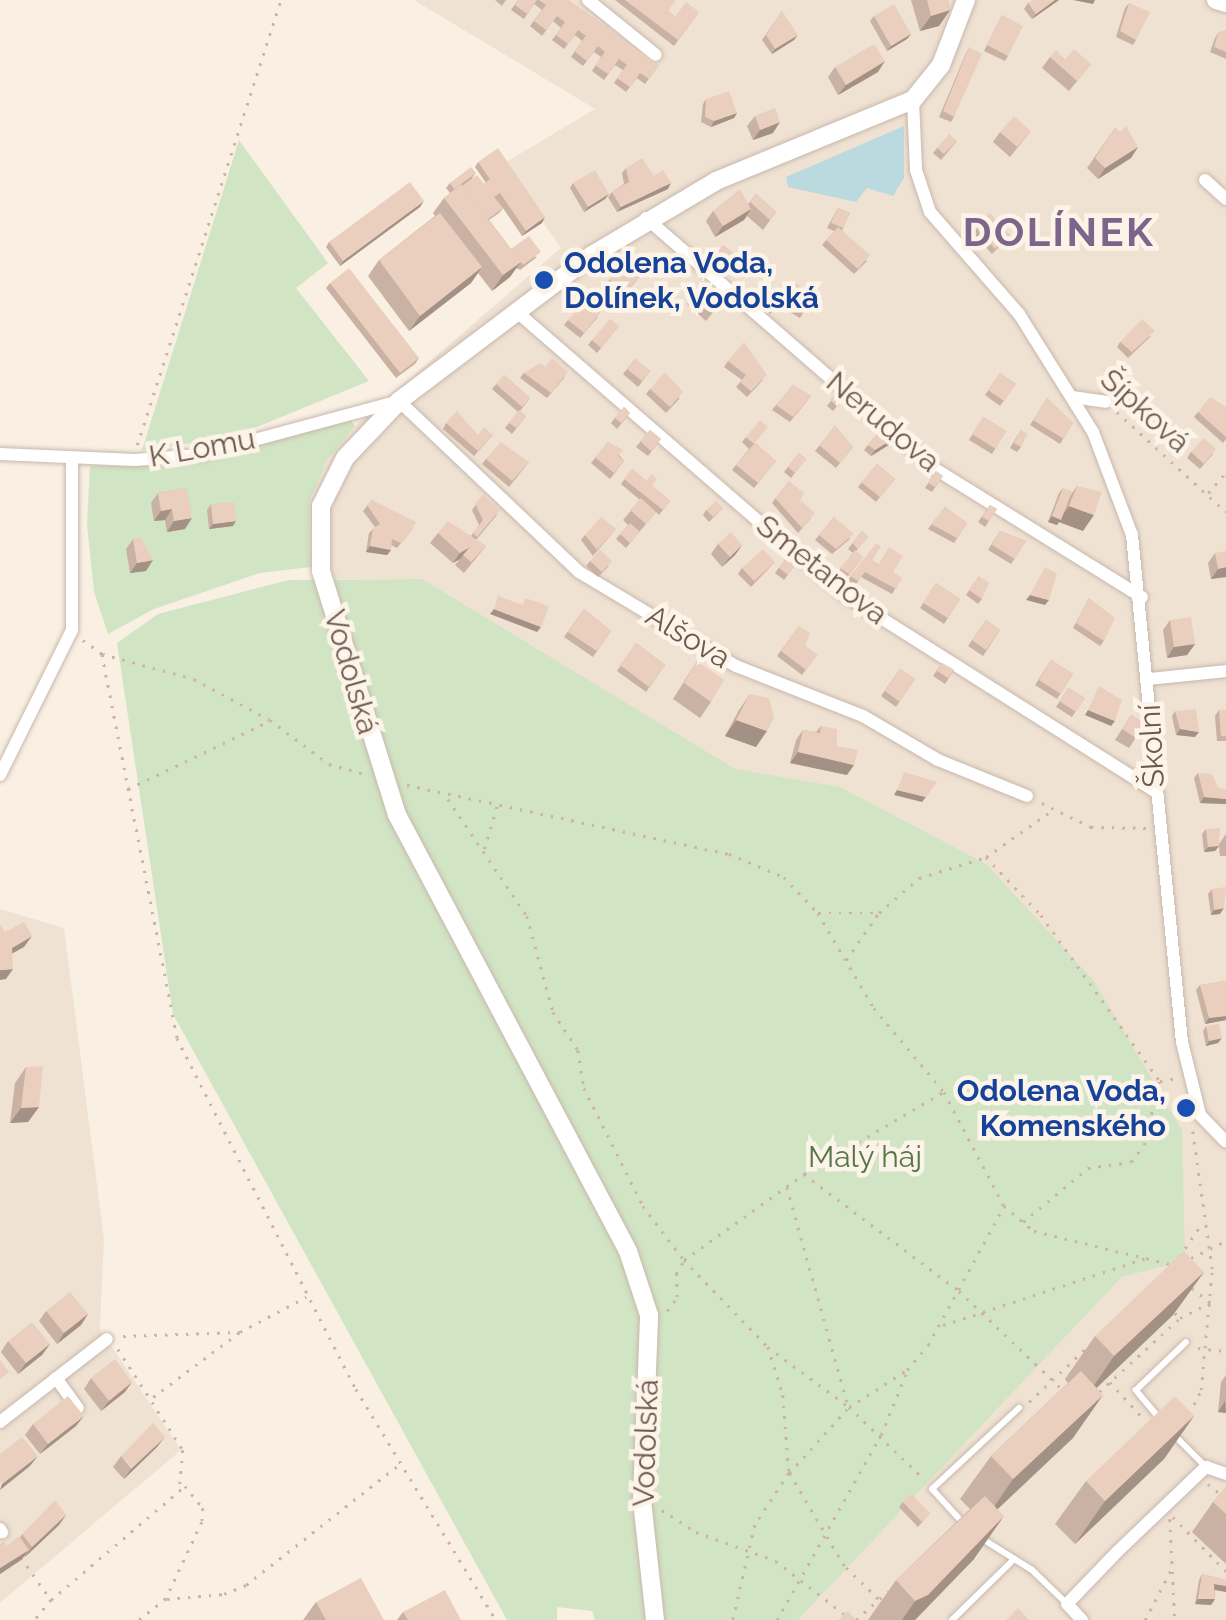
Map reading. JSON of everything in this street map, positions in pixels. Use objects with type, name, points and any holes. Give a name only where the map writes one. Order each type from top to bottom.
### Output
[{"type":"street","points":[[588,0],[656,55]]},
{"type":"street","name":"Vodolská","points":[[656,1620],[642,1501],[648,1315],[628,1251],[382,778],[321,571],[319,538],[324,494],[336,470],[399,401],[646,218],[716,180],[913,100],[942,65],[966,0]]},
{"type":"street","points":[[1216,0],[1226,3]]},
{"type":"street","name":"Školní","points":[[913,100],[916,170],[930,212],[1019,314],[1114,474],[1142,596],[1171,968],[1200,1115]]},
{"type":"street","points":[[1204,180],[1226,198]]},
{"type":"street","name":"Nerudova","points":[[646,218],[932,467],[1142,596]]},
{"type":"street","name":"Smetanova","points":[[517,312],[843,594],[1155,791]]},
{"type":"street","points":[[1072,398],[1106,402]]},
{"type":"street","name":"K Lomu","points":[[0,454],[135,460],[199,455],[399,401]]},
{"type":"street","name":"Alšova","points":[[399,401],[579,572],[736,666],[863,716],[938,760],[1027,796]]},
{"type":"street","points":[[0,776],[72,630],[72,459]]},
{"type":"street","points":[[1149,679],[1226,670]]},
{"type":"street","points":[[1200,1115],[1226,1142]]},
{"type":"street","points":[[0,1422],[107,1339]]},
{"type":"street","points":[[56,1378],[78,1408]]},
{"type":"street","points":[[1082,1620],[1067,1604],[1166,1508],[1206,1475],[1226,1474]]},
{"type":"lane","points":[[1186,1342],[1136,1390],[1206,1475]]},
{"type":"lane","points":[[1019,1408],[932,1489],[973,1533],[1014,1559],[1067,1604]]},
{"type":"lane","points":[[952,1620],[1014,1559]]},
{"type":"path","points":[[135,460],[170,329],[281,0]]},
{"type":"path","name":"Šípková","points":[[1106,402],[1226,512]]},
{"type":"path","points":[[1208,494],[1226,472]]},
{"type":"path","points":[[72,630],[102,654],[194,679],[270,720],[329,764],[447,798],[546,810],[628,837],[762,865],[784,877],[818,913],[874,1008],[944,1092],[1004,1206],[1034,1231],[1173,1264],[1212,1253],[1226,1241]]},
{"type":"path","points":[[102,654],[178,1038],[308,1295],[401,1463],[496,1620]]},
{"type":"path","points":[[128,789],[270,720]]},
{"type":"path","points":[[1027,796],[1092,827],[1158,829]]},
{"type":"path","points":[[447,798],[465,833],[484,850],[526,916],[535,963],[553,1012],[578,1050],[584,1088],[643,1206],[684,1260],[768,1347],[882,1435],[932,1489]]},
{"type":"path","points":[[484,850],[498,804]]},
{"type":"path","points":[[846,960],[879,913],[919,878],[986,856],[1054,810]]},
{"type":"path","points":[[986,856],[1041,915],[1160,1081],[1144,1145],[1132,1162],[1088,1168],[1023,1222]]},
{"type":"path","points":[[818,913],[879,913]]},
{"type":"path","points":[[1160,1081],[1191,1076]]},
{"type":"path","points":[[648,1315],[675,1305],[684,1260],[804,1174],[944,1092]]},
{"type":"path","points":[[1176,1437],[1202,1390],[1210,1304],[1212,1253],[1190,1118],[1200,1115]]},
{"type":"path","points":[[804,1174],[983,1312],[1068,1396]]},
{"type":"path","points":[[787,1186],[849,1407]]},
{"type":"path","points":[[776,1620],[796,1578],[882,1435],[907,1370],[943,1325],[1004,1206]]},
{"type":"path","points":[[1161,1278],[1204,1221]]},
{"type":"path","points":[[943,1325],[1146,1258]]},
{"type":"path","points":[[1173,1264],[1180,1274]]},
{"type":"path","points":[[1186,1283],[1210,1304]]},
{"type":"path","points":[[152,1397],[240,1332],[308,1295]]},
{"type":"path","points":[[1090,1401],[1180,1318],[1210,1304]]},
{"type":"path","points":[[1167,1305],[1180,1318]]},
{"type":"path","points":[[107,1339],[240,1332]]},
{"type":"path","points":[[35,1620],[51,1600],[180,1486],[184,1450],[152,1397],[107,1339]]},
{"type":"path","points":[[1019,1408],[1091,1344]]},
{"type":"path","points":[[768,1347],[782,1395],[788,1473],[844,1566],[878,1599]]},
{"type":"path","points":[[1195,1348],[1226,1351]]},
{"type":"path","points":[[733,1620],[755,1524],[788,1473],[849,1407],[907,1370]]},
{"type":"path","points":[[166,1599],[224,1594],[246,1585],[401,1463]]},
{"type":"path","points":[[1206,1475],[1226,1498]]},
{"type":"path","points":[[140,1620],[166,1599],[202,1522],[193,1490],[180,1486]]},
{"type":"path","points":[[642,1501],[749,1550],[855,1620],[899,1580]]},
{"type":"path","points":[[1166,1508],[1176,1560],[1175,1620]]},
{"type":"path","points":[[1166,1508],[1226,1571]]},
{"type":"path","points":[[1,1530],[51,1600]]},
{"type":"path","points":[[1145,1620],[1176,1560]]},
{"type":"shaded area","points":[[414,0],[1226,0],[1226,1620],[798,1620],[1122,1277],[1185,1261],[809,894],[422,579],[334,579],[310,567],[309,503],[327,460],[355,426],[561,248],[503,164],[595,109]]},
{"type":"shaded area","points":[[0,909],[64,928],[104,1239],[100,1329],[181,1450],[0,1603]]},
{"type":"green space","points":[[239,140],[328,263],[296,288],[369,381],[230,438],[142,450]]},
{"type":"green space","points":[[350,418],[355,426],[327,460],[309,503],[310,567],[260,573],[154,609],[108,634],[94,592],[87,524],[90,466],[187,466]]},
{"type":"green space","name":"Malý háj","points":[[422,579],[735,769],[840,787],[986,864],[1094,981],[1182,1130],[1185,1261],[1122,1277],[798,1620],[595,1620],[592,1611],[557,1607],[557,1620],[507,1620],[173,1014],[117,643],[158,614],[289,580]]},
{"type":"water","points":[[904,126],[904,178],[893,196],[867,188],[856,202],[788,187],[786,177]]},
{"type":"building","points":[[518,0],[537,0],[527,14],[515,5]]},
{"type":"building","points":[[539,0],[568,0],[659,65],[649,79],[640,73],[630,87],[617,78],[627,65],[619,59],[608,74],[595,65],[605,52],[598,46],[587,61],[574,51],[586,36],[578,30],[568,44],[556,35],[565,22],[557,16],[546,30],[534,21],[546,5]]},
{"type":"building","points":[[625,0],[676,0],[668,11],[675,17],[686,2],[699,12],[678,40]]},
{"type":"building","points":[[927,0],[948,0],[950,10],[931,16]]},
{"type":"building","points":[[1055,0],[1036,14],[1028,3]]},
{"type":"building","points":[[1129,3],[1150,12],[1136,40],[1120,31]]},
{"type":"building","points":[[894,4],[911,34],[891,46],[874,16]]},
{"type":"building","points":[[782,11],[798,35],[775,49],[766,35]]},
{"type":"building","points":[[1002,15],[1023,26],[1008,56],[987,45]]},
{"type":"building","points":[[1226,30],[1226,52],[1214,47],[1218,33]]},
{"type":"building","points":[[874,44],[885,61],[846,85],[835,67]]},
{"type":"building","points":[[969,47],[982,54],[954,117],[943,111]]},
{"type":"building","points":[[1074,49],[1091,64],[1077,81],[1050,57],[1056,50],[1065,59]]},
{"type":"building","points":[[729,91],[737,113],[714,121],[705,117],[706,99]]},
{"type":"building","points":[[775,108],[780,122],[760,130],[755,116]]},
{"type":"building","points":[[1014,116],[1031,131],[1017,147],[1000,132]]},
{"type":"building","points":[[1126,126],[1138,147],[1105,168],[1095,158],[1115,128],[1120,132]]},
{"type":"building","points":[[949,134],[957,141],[944,154],[937,148]]},
{"type":"building","points":[[498,148],[545,217],[526,231],[500,193],[494,197],[503,208],[488,219],[462,186],[477,175],[484,184],[490,179],[478,162]]},
{"type":"building","points":[[642,158],[654,176],[663,170],[671,183],[621,207],[612,192],[629,182],[626,168]]},
{"type":"building","points":[[471,167],[476,173],[454,189],[450,183]]},
{"type":"building","points":[[595,170],[609,194],[588,207],[573,183]]},
{"type":"building","points":[[410,182],[424,201],[343,261],[329,242]]},
{"type":"building","points":[[461,184],[521,262],[503,275],[444,198]]},
{"type":"building","points":[[740,189],[751,209],[723,226],[713,211]]},
{"type":"building","points":[[756,194],[776,212],[770,220],[750,202]]},
{"type":"building","points":[[838,208],[850,213],[843,228],[831,223]]},
{"type":"building","points":[[440,213],[482,267],[420,316],[379,260]]},
{"type":"building","points":[[990,213],[1010,235],[995,249],[975,227]]},
{"type":"building","points":[[838,227],[870,255],[858,269],[826,240]]},
{"type":"building","points":[[529,236],[541,252],[523,265],[511,249]]},
{"type":"building","points":[[723,245],[735,255],[725,266],[713,256]]},
{"type":"building","points":[[624,261],[641,275],[625,293],[609,279]]},
{"type":"building","points":[[349,268],[419,358],[400,373],[330,283]]},
{"type":"building","points":[[703,283],[727,295],[714,311],[694,294]]},
{"type":"building","points":[[796,283],[813,297],[804,313],[781,299],[774,309],[767,303],[784,285],[789,290]]},
{"type":"building","points":[[586,299],[601,312],[584,333],[568,320]]},
{"type":"building","points":[[610,319],[619,326],[601,348],[592,340]]},
{"type":"building","points":[[1142,319],[1155,331],[1132,352],[1120,342]]},
{"type":"building","points":[[744,342],[767,375],[751,391],[740,382],[746,375],[728,361]]},
{"type":"building","points":[[552,358],[568,372],[551,393],[524,373],[540,363],[545,367]]},
{"type":"building","points":[[635,359],[650,371],[642,381],[627,369]]},
{"type":"building","points":[[665,372],[683,392],[670,407],[650,389]]},
{"type":"building","points":[[1000,373],[1016,384],[1004,401],[988,390]]},
{"type":"building","points":[[504,375],[530,398],[522,407],[496,384]]},
{"type":"building","points":[[793,385],[811,396],[793,417],[776,405]]},
{"type":"building","points":[[840,389],[847,395],[837,406],[830,400]]},
{"type":"building","points":[[1210,397],[1226,407],[1226,437],[1198,412]]},
{"type":"building","points":[[1047,398],[1073,423],[1064,439],[1033,420]]},
{"type":"building","points":[[624,407],[630,413],[621,423],[615,418]]},
{"type":"building","points":[[519,410],[526,416],[516,428],[509,423]]},
{"type":"building","points":[[457,411],[478,435],[484,427],[493,435],[478,451],[446,423]]},
{"type":"building","points":[[983,417],[1006,431],[996,449],[972,434]]},
{"type":"building","points":[[760,420],[768,427],[755,443],[776,461],[758,483],[736,465],[754,444],[746,437]]},
{"type":"building","points":[[835,426],[853,447],[840,463],[819,445]]},
{"type":"building","points":[[883,427],[896,437],[875,450],[868,445]]},
{"type":"building","points":[[650,430],[661,439],[651,451],[640,441]]},
{"type":"building","points":[[1021,430],[1028,434],[1021,447],[1014,443]]},
{"type":"building","points":[[1204,438],[1216,449],[1204,464],[1191,452]]},
{"type":"building","points":[[501,442],[529,462],[512,481],[486,459]]},
{"type":"building","points":[[608,442],[623,450],[618,456],[624,461],[614,473],[595,457]]},
{"type":"building","points":[[799,453],[806,459],[795,473],[788,467]]},
{"type":"building","points":[[877,464],[895,479],[880,497],[861,482]]},
{"type":"building","points":[[632,469],[646,481],[652,474],[657,479],[652,486],[670,501],[663,510],[624,479]]},
{"type":"building","points":[[936,471],[943,476],[935,487],[928,483]]},
{"type":"building","points":[[789,481],[804,493],[797,507],[801,501],[815,513],[802,528],[775,498]]},
{"type":"building","points":[[1077,486],[1102,492],[1094,515],[1069,506]]},
{"type":"building","points":[[187,488],[192,518],[174,521],[172,509],[161,511],[158,493]]},
{"type":"building","points":[[1063,488],[1072,491],[1061,520],[1052,516]]},
{"type":"building","points":[[483,495],[500,510],[477,537],[473,533],[483,520],[475,504]]},
{"type":"building","points":[[641,498],[656,512],[646,524],[630,510]]},
{"type":"building","points":[[372,500],[416,522],[401,543],[392,539],[391,550],[370,546],[373,528],[380,524],[367,505]]},
{"type":"building","points":[[716,501],[723,508],[713,517],[706,510]]},
{"type":"building","points":[[234,502],[236,521],[213,524],[211,504]]},
{"type":"building","points":[[990,505],[997,509],[989,521],[982,517]]},
{"type":"building","points":[[945,507],[967,523],[957,538],[931,524]]},
{"type":"building","points":[[601,517],[616,529],[597,550],[585,535]]},
{"type":"building","points":[[834,517],[854,534],[836,549],[819,535]]},
{"type":"building","points":[[448,521],[486,546],[471,562],[463,555],[470,547],[460,553],[438,533]]},
{"type":"building","points":[[630,523],[640,532],[630,543],[620,534]]},
{"type":"building","points":[[862,531],[868,537],[858,549],[852,543]]},
{"type":"building","points":[[1000,531],[1026,541],[1015,559],[992,545]]},
{"type":"building","points":[[731,532],[742,545],[730,557],[718,544]]},
{"type":"building","points":[[141,538],[153,560],[137,563],[133,539]]},
{"type":"building","points":[[876,544],[881,546],[872,561],[878,565],[889,547],[903,556],[893,572],[902,578],[896,589],[865,572],[858,581],[850,576]]},
{"type":"building","points":[[763,549],[775,562],[754,581],[742,568]]},
{"type":"building","points":[[600,550],[612,561],[602,572],[590,561]]},
{"type":"building","points":[[855,550],[863,557],[849,574],[840,568]]},
{"type":"building","points":[[1226,551],[1226,567],[1218,569],[1215,553]]},
{"type":"building","points":[[790,553],[799,560],[788,575],[779,568]]},
{"type":"building","points":[[1045,567],[1057,574],[1049,600],[1030,595]]},
{"type":"building","points":[[979,576],[989,583],[982,599],[969,590]]},
{"type":"building","points":[[936,583],[960,599],[948,618],[923,603]]},
{"type":"building","points":[[498,596],[523,605],[525,598],[549,606],[541,627],[494,609]]},
{"type":"building","points":[[1089,598],[1115,618],[1104,641],[1076,623]]},
{"type":"building","points":[[584,609],[611,631],[597,651],[568,632]]},
{"type":"building","points":[[1191,617],[1195,644],[1174,647],[1170,620]]},
{"type":"building","points":[[986,620],[1000,630],[986,650],[972,640]]},
{"type":"building","points":[[799,626],[810,633],[805,646],[817,655],[806,670],[781,651]]},
{"type":"building","points":[[636,643],[665,665],[649,687],[620,665]]},
{"type":"building","points":[[1051,660],[1073,674],[1061,694],[1039,680]]},
{"type":"building","points":[[697,661],[724,680],[711,702],[684,683]]},
{"type":"building","points":[[942,663],[954,670],[948,678],[937,671]]},
{"type":"building","points":[[900,669],[915,679],[900,702],[885,691]]},
{"type":"building","points":[[1099,686],[1122,700],[1115,721],[1088,710]]},
{"type":"building","points":[[1068,688],[1085,698],[1076,712],[1059,701]]},
{"type":"building","points":[[750,694],[769,698],[774,718],[767,731],[736,720]]},
{"type":"building","points":[[1196,709],[1199,732],[1180,729],[1175,711]]},
{"type":"building","points":[[1219,710],[1226,710],[1226,736],[1221,736]]},
{"type":"building","points":[[1131,715],[1145,724],[1136,738],[1122,729]]},
{"type":"building","points":[[821,726],[837,729],[837,746],[858,750],[854,765],[798,752],[803,730],[820,733]]},
{"type":"building","points":[[904,772],[937,782],[926,797],[897,790]]},
{"type":"building","points":[[1198,773],[1212,774],[1218,788],[1226,790],[1226,799],[1204,797]]},
{"type":"building","points":[[1220,828],[1219,846],[1208,847],[1206,829]]},
{"type":"building","points":[[1226,887],[1224,908],[1214,910],[1212,889]]},
{"type":"building","points":[[24,922],[32,936],[12,948],[13,969],[0,970],[0,924],[5,932]]},
{"type":"building","points":[[1226,981],[1226,1016],[1209,1018],[1200,985]]},
{"type":"building","points":[[1219,1024],[1222,1038],[1209,1041],[1206,1026]]},
{"type":"building","points":[[43,1066],[39,1107],[21,1108],[26,1067]]},
{"type":"building","points":[[1184,1251],[1204,1272],[1114,1356],[1095,1336]]},
{"type":"building","points":[[70,1292],[88,1314],[64,1333],[46,1311]]},
{"type":"building","points":[[32,1322],[50,1344],[26,1363],[8,1341]]},
{"type":"building","points":[[115,1359],[132,1382],[109,1401],[91,1378]]},
{"type":"building","points":[[0,1360],[9,1372],[0,1379]]},
{"type":"building","points":[[1081,1371],[1103,1395],[1013,1479],[991,1456]]},
{"type":"building","points":[[68,1396],[84,1416],[48,1444],[33,1424]]},
{"type":"building","points":[[1175,1396],[1194,1416],[1105,1501],[1086,1481]]},
{"type":"building","points":[[153,1423],[165,1437],[131,1469],[121,1456]]},
{"type":"building","points":[[22,1437],[38,1456],[2,1484],[0,1454]]},
{"type":"building","points":[[1226,1487],[1226,1514],[1213,1502]]},
{"type":"building","points":[[911,1494],[930,1513],[922,1522],[903,1502]]},
{"type":"building","points":[[985,1496],[1004,1516],[928,1595],[915,1601],[896,1580]]},
{"type":"building","points":[[55,1500],[66,1515],[32,1547],[22,1534]]},
{"type":"building","points":[[19,1536],[29,1550],[0,1568],[0,1544],[4,1541],[7,1546]]},
{"type":"building","points":[[1202,1574],[1226,1580],[1226,1586],[1214,1584],[1215,1599],[1198,1599]]},
{"type":"building","points":[[361,1578],[384,1620],[326,1620],[316,1602]]},
{"type":"building","points":[[445,1590],[461,1620],[408,1620],[403,1612]]},
{"type":"building","points":[[1018,1608],[1029,1620],[1006,1620]]},
{"type":"building","points":[[848,1611],[856,1620],[838,1620]]},
{"type":"place","name":"Odolena Voda, Dolínek, Vodolská","points":[[544,280]]},
{"type":"place","name":"Odolena Voda, Komenského","points":[[1186,1108]]},
{"type":"district","name":"DOLÍNEK","points":[[1059,232]]}]
